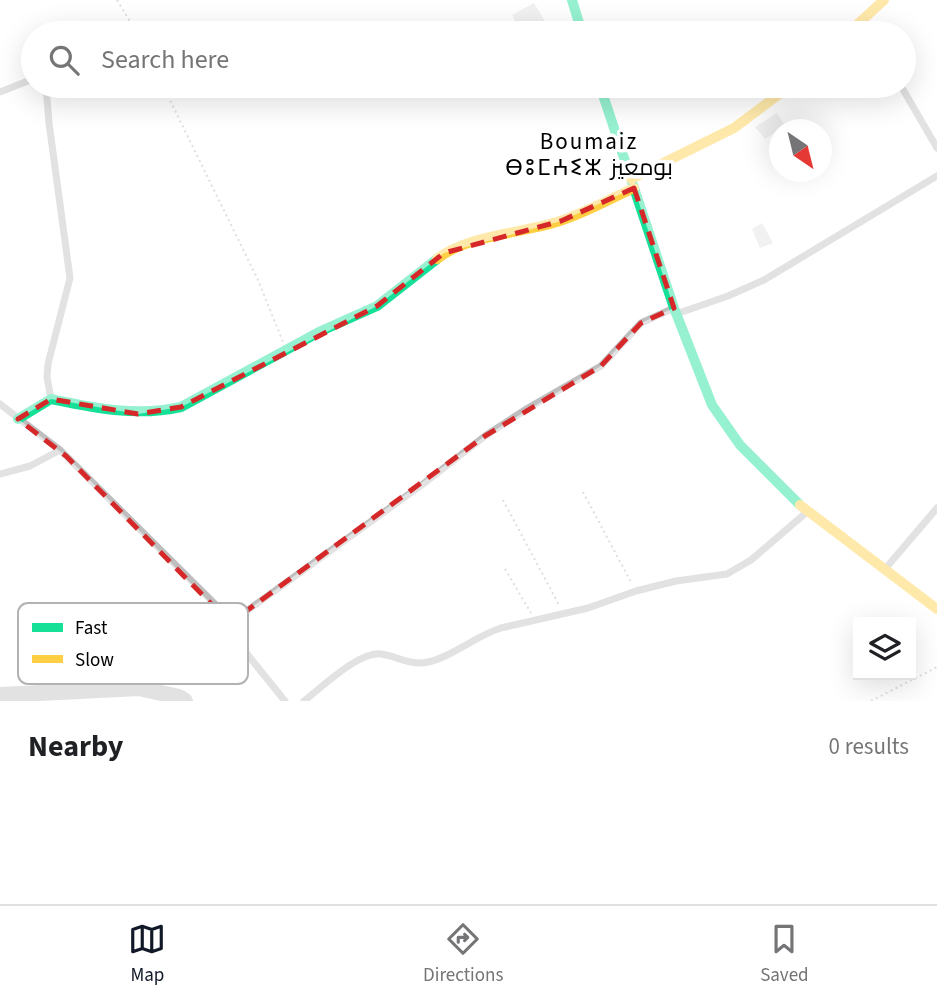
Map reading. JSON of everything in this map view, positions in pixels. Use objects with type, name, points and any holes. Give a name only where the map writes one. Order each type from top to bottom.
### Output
[{"type":"street","points":[[572,0],[578,21]]},
{"type":"street","points":[[863,20],[884,0]]},
{"type":"street","points":[[0,92],[21,84]]},
{"type":"street","points":[[47,98],[70,278],[48,365],[51,399]]},
{"type":"street","points":[[604,98],[675,311],[712,405],[740,445],[808,511],[937,609]]},
{"type":"street","points":[[18,419],[51,399],[90,408],[138,414],[181,407],[286,349],[377,306],[444,253],[487,238],[561,221],[717,139],[743,124],[775,98]]},
{"type":"street","points":[[908,98],[937,148]]},
{"type":"street","points":[[248,609],[423,484],[485,436],[601,366],[641,323],[729,296],[764,280],[937,176]]},
{"type":"street","points":[[0,404],[60,450],[212,603]]},
{"type":"street","points":[[0,474],[30,466],[60,450]]},
{"type":"street","points":[[885,569],[937,508]]},
{"type":"street","points":[[304,701],[369,655],[379,653],[401,661],[428,662],[447,656],[488,632],[604,603],[636,591],[676,581],[727,574],[740,568],[808,511]]},
{"type":"street","points":[[248,655],[285,701]]},
{"type":"path","points":[[117,0],[130,21]]},
{"type":"path","points":[[169,98],[258,280],[286,349]]},
{"type":"path","points":[[583,492],[636,591]]},
{"type":"path","points":[[503,500],[563,612]]},
{"type":"path","points":[[505,569],[535,620]]},
{"type":"path","points":[[871,701],[937,667]]},
{"type":"highlighted area","points":[[634,188],[674,308],[641,323],[601,366],[485,436],[230,623],[66,456],[18,419],[51,399],[138,414],[181,407],[377,306],[444,253],[561,221]]},
{"type":"building","points":[[534,3],[545,21],[515,21],[512,15]]},
{"type":"building","points":[[777,113],[781,119],[769,119],[769,136],[765,139],[755,127]]},
{"type":"building","points":[[762,223],[773,243],[760,248],[752,229]]},
{"type":"waterway","points":[[0,695],[139,688],[179,697],[185,701]]},
{"type":"traffic: fast","points":[[572,0],[578,21]]},
{"type":"traffic: fast","points":[[604,98],[674,308],[712,405],[740,445],[800,505]]},
{"type":"traffic: fast","points":[[18,419],[51,399],[132,411],[181,407],[321,331],[377,306],[437,259]]},
{"type":"traffic: slow","points":[[861,21],[884,0]]},
{"type":"traffic: slow","points":[[631,179],[734,128],[774,98]]},
{"type":"traffic: slow","points":[[437,259],[449,251],[480,240],[569,218],[634,188]]},
{"type":"traffic: slow","points":[[800,505],[937,609]]},
{"type":"district","name":"Boumaiz ⴱⵓⵎⵄⵉⵣ بومعيز","points":[[589,154]]}]
